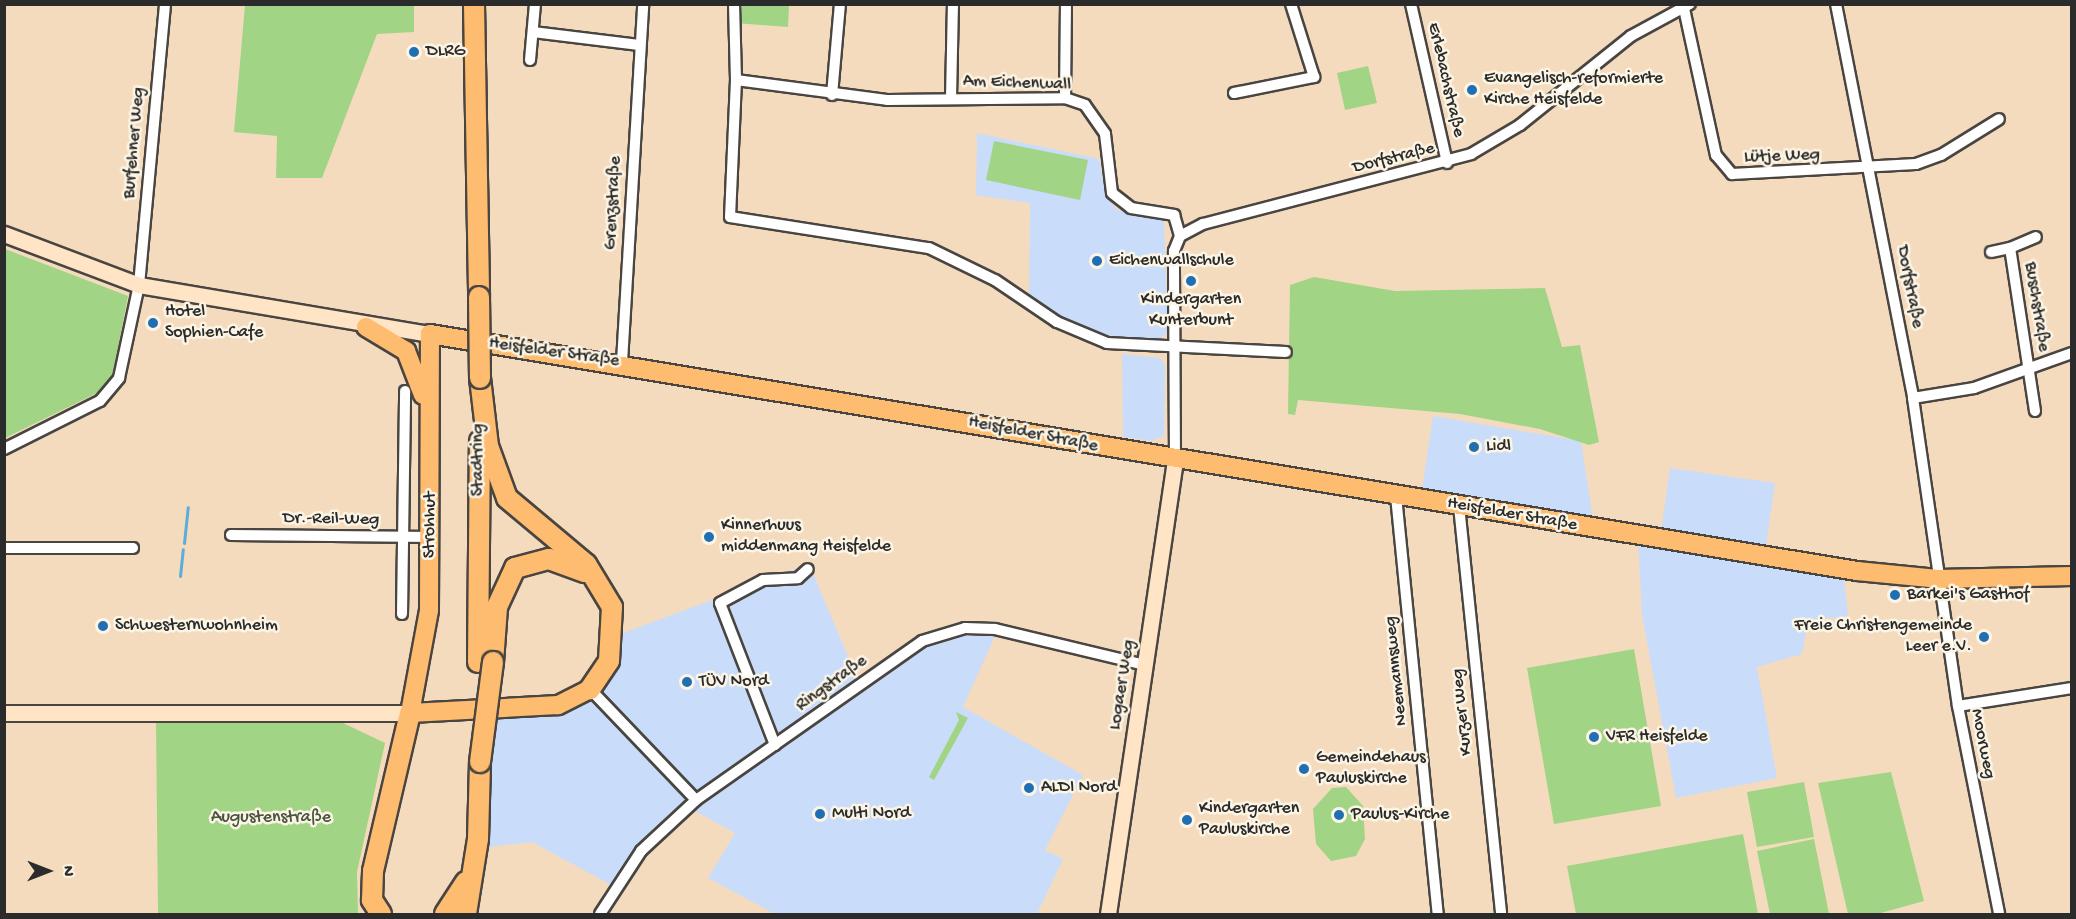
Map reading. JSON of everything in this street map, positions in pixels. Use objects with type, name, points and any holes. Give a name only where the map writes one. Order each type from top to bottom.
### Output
[{"type":"highway","name":"Stadtring","points":[[474,4],[485,662]]},
{"type":"highway","points":[[480,378],[488,446],[507,498],[586,564],[603,586],[612,607],[614,642],[590,689]]},
{"type":"highway","points":[[466,915],[478,839],[485,662],[497,607],[515,568],[535,559],[561,560],[603,586]]},
{"type":"highway","points":[[376,910],[376,853],[411,713]]},
{"type":"highway","points":[[445,915],[467,879],[478,839]]},
{"type":"main road","points":[[366,327],[397,343],[414,363],[432,438]]},
{"type":"main road","name":"Heisfelder Straße","points":[[430,334],[622,362],[1175,461],[1857,571],[1938,579],[2072,576]]},
{"type":"main road","name":"Strohhut","points":[[411,713],[428,634],[432,438],[430,334]]},
{"type":"main road","points":[[411,713],[558,705],[590,689]]},
{"type":"street","name":"Burfehner Weg","points":[[4,449],[110,393],[119,378],[139,285],[165,4]]},
{"type":"street","points":[[530,60],[535,4]]},
{"type":"street","name":"Grenzstraße","points":[[622,362],[643,4]]},
{"type":"street","points":[[734,4],[736,80],[730,217],[930,248],[1087,336],[1138,349],[1286,352]]},
{"type":"street","points":[[832,95],[840,4]]},
{"type":"street","points":[[951,99],[953,4]]},
{"type":"street","points":[[1065,4],[1065,98]]},
{"type":"street","points":[[1234,93],[1314,77],[1292,4]]},
{"type":"street","name":"Erlebachstraße","points":[[1411,4],[1447,163]]},
{"type":"street","name":"Dorfstraße","points":[[1836,4],[1913,398],[1938,579]]},
{"type":"street","name":"Dorfstraße","points":[[1180,236],[1203,224],[1447,163],[1490,145],[1631,36],[1685,5]]},
{"type":"street","name":"Lütje Weg","points":[[1685,5],[1724,171],[1760,177],[1870,169],[1941,155],[1999,118]]},
{"type":"street","points":[[533,32],[639,45]]},
{"type":"street","name":"Am Eichenwall","points":[[736,80],[832,95],[951,99],[1065,98],[1085,105],[1101,123],[1112,193],[1131,208],[1174,215],[1180,236]]},
{"type":"street","name":"Heisfelder Straße","points":[[4,234],[139,285],[366,327],[430,334]]},
{"type":"street","points":[[1175,461],[1174,250],[1180,236]]},
{"type":"street","name":"Buschstraße","points":[[1991,252],[2010,248],[2036,237]]},
{"type":"street","name":"Buschstraße","points":[[2010,248],[2035,411]]},
{"type":"street","name":"Buschstraße","points":[[1913,398],[2029,370],[2072,353]]},
{"type":"street","name":"Strohhut","points":[[402,614],[405,391]]},
{"type":"street","name":"Logaer Weg","points":[[1108,915],[1175,461]]},
{"type":"street","name":"Neemannsweg","points":[[1396,496],[1438,915]]},
{"type":"street","name":"Kurzer Weg","points":[[1459,506],[1501,915]]},
{"type":"street","name":"Dr.-Reil-Weg","points":[[231,535],[431,537]]},
{"type":"street","points":[[4,548],[133,548]]},
{"type":"street","points":[[775,745],[720,603],[764,580],[798,578],[808,570]]},
{"type":"street","name":"Moorweg","points":[[1938,579],[1958,706],[1999,915]]},
{"type":"street","name":"Ringstraße","points":[[600,915],[641,851],[696,800],[912,647],[944,631],[994,629],[1145,665]]},
{"type":"street","points":[[1958,706],[2072,688]]},
{"type":"street","points":[[590,689],[696,800]]},
{"type":"street","points":[[4,713],[411,713]]},
{"type":"shaded area","name":"Eichenwallschule","points":[[977,133],[1099,159],[1106,194],[1116,209],[1164,221],[1168,332],[1153,345],[1086,333],[1029,301],[1030,203],[976,195]]},
{"type":"shaded area","points":[[1122,354],[1160,358],[1165,366],[1164,436],[1151,441],[1123,437]]},
{"type":"shaded area","points":[[1433,416],[1581,441],[1594,526],[1422,490]]},
{"type":"shaded area","points":[[1670,468],[1775,483],[1763,566],[1844,579],[1848,616],[1808,620],[1802,654],[1757,667],[1777,778],[1676,798],[1642,615],[1638,540],[1659,545]]},
{"type":"shaded area","points":[[809,564],[860,685],[920,647],[965,632],[996,634],[963,707],[1083,775],[1045,850],[1063,859],[1037,914],[775,914],[708,878],[735,833],[682,804],[637,849],[613,886],[532,842],[479,848],[489,710],[572,702],[615,636]]},
{"type":"green space","points":[[245,5],[414,5],[414,32],[377,34],[322,178],[276,178],[277,136],[234,132]]},
{"type":"green space","points":[[736,5],[789,5],[788,27],[735,23]]},
{"type":"green space","points":[[1368,66],[1377,103],[1345,110],[1337,73]]},
{"type":"green space","points":[[994,141],[1088,160],[1080,200],[986,180]]},
{"type":"green space","points":[[5,249],[128,296],[112,378],[103,390],[5,438]]},
{"type":"green space","points":[[1314,277],[1395,291],[1545,288],[1562,347],[1580,345],[1599,442],[1589,445],[1540,429],[1460,414],[1298,400],[1295,415],[1288,414],[1290,285]]},
{"type":"green space","name":"VFR Heisfelde","points":[[1634,649],[1661,806],[1554,824],[1527,668]]},
{"type":"green space","points":[[956,712],[968,718],[934,780],[929,777],[959,720]]},
{"type":"green space","name":"Augustenstraße","points":[[156,722],[343,723],[385,743],[357,872],[358,914],[158,914]]},
{"type":"green space","points":[[1891,772],[1924,901],[1877,914],[1848,914],[1818,783]]},
{"type":"green space","points":[[1804,782],[1814,837],[1757,847],[1747,792]]},
{"type":"green space","points":[[1346,787],[1363,806],[1365,839],[1356,856],[1331,861],[1316,844],[1313,809],[1332,788]]},
{"type":"green space","points":[[1743,834],[1758,914],[1576,914],[1567,866]]},
{"type":"green space","points":[[1814,839],[1829,914],[1770,914],[1757,851]]},
{"type":"waterway","points":[[184,543],[188,507]]},
{"type":"waterway","points":[[180,576],[183,549]]},
{"type":"place","name":"DLRG","points":[[414,52]]},
{"type":"place","name":"Evangelisch-reformierte Kirche Heisfelde","points":[[1472,90]]},
{"type":"place","name":"Eichenwallschule","points":[[1097,261]]},
{"type":"place","name":"Kindergarten Kunterbunt","points":[[1191,281]]},
{"type":"place","name":"Hotel Sophien-Cafe","points":[[153,323]]},
{"type":"place","name":"Lidl","points":[[1474,447]]},
{"type":"place","name":"Kinnerhuus middenmang Heisfelde","points":[[709,537]]},
{"type":"place","name":"Barkei's Gasthof","points":[[1895,595]]},
{"type":"place","name":"Schwesternwohnheim","points":[[103,626]]},
{"type":"place","name":"Freie Christengemeinde Leer e.V.","points":[[1984,637]]},
{"type":"place","name":"TÜV Nord","points":[[687,682]]},
{"type":"place","name":"VFR Heisfelde","points":[[1594,737]]},
{"type":"place","name":"Gemeindehaus Pauluskirche","points":[[1304,769]]},
{"type":"place","name":"ALDI Nord","points":[[1029,788]]},
{"type":"place","name":"Multi Nord","points":[[820,814]]},
{"type":"place","name":"Paulus-Kirche","points":[[1339,815]]},
{"type":"place","name":"Kindergarten Pauluskirche","points":[[1187,820]]}]
